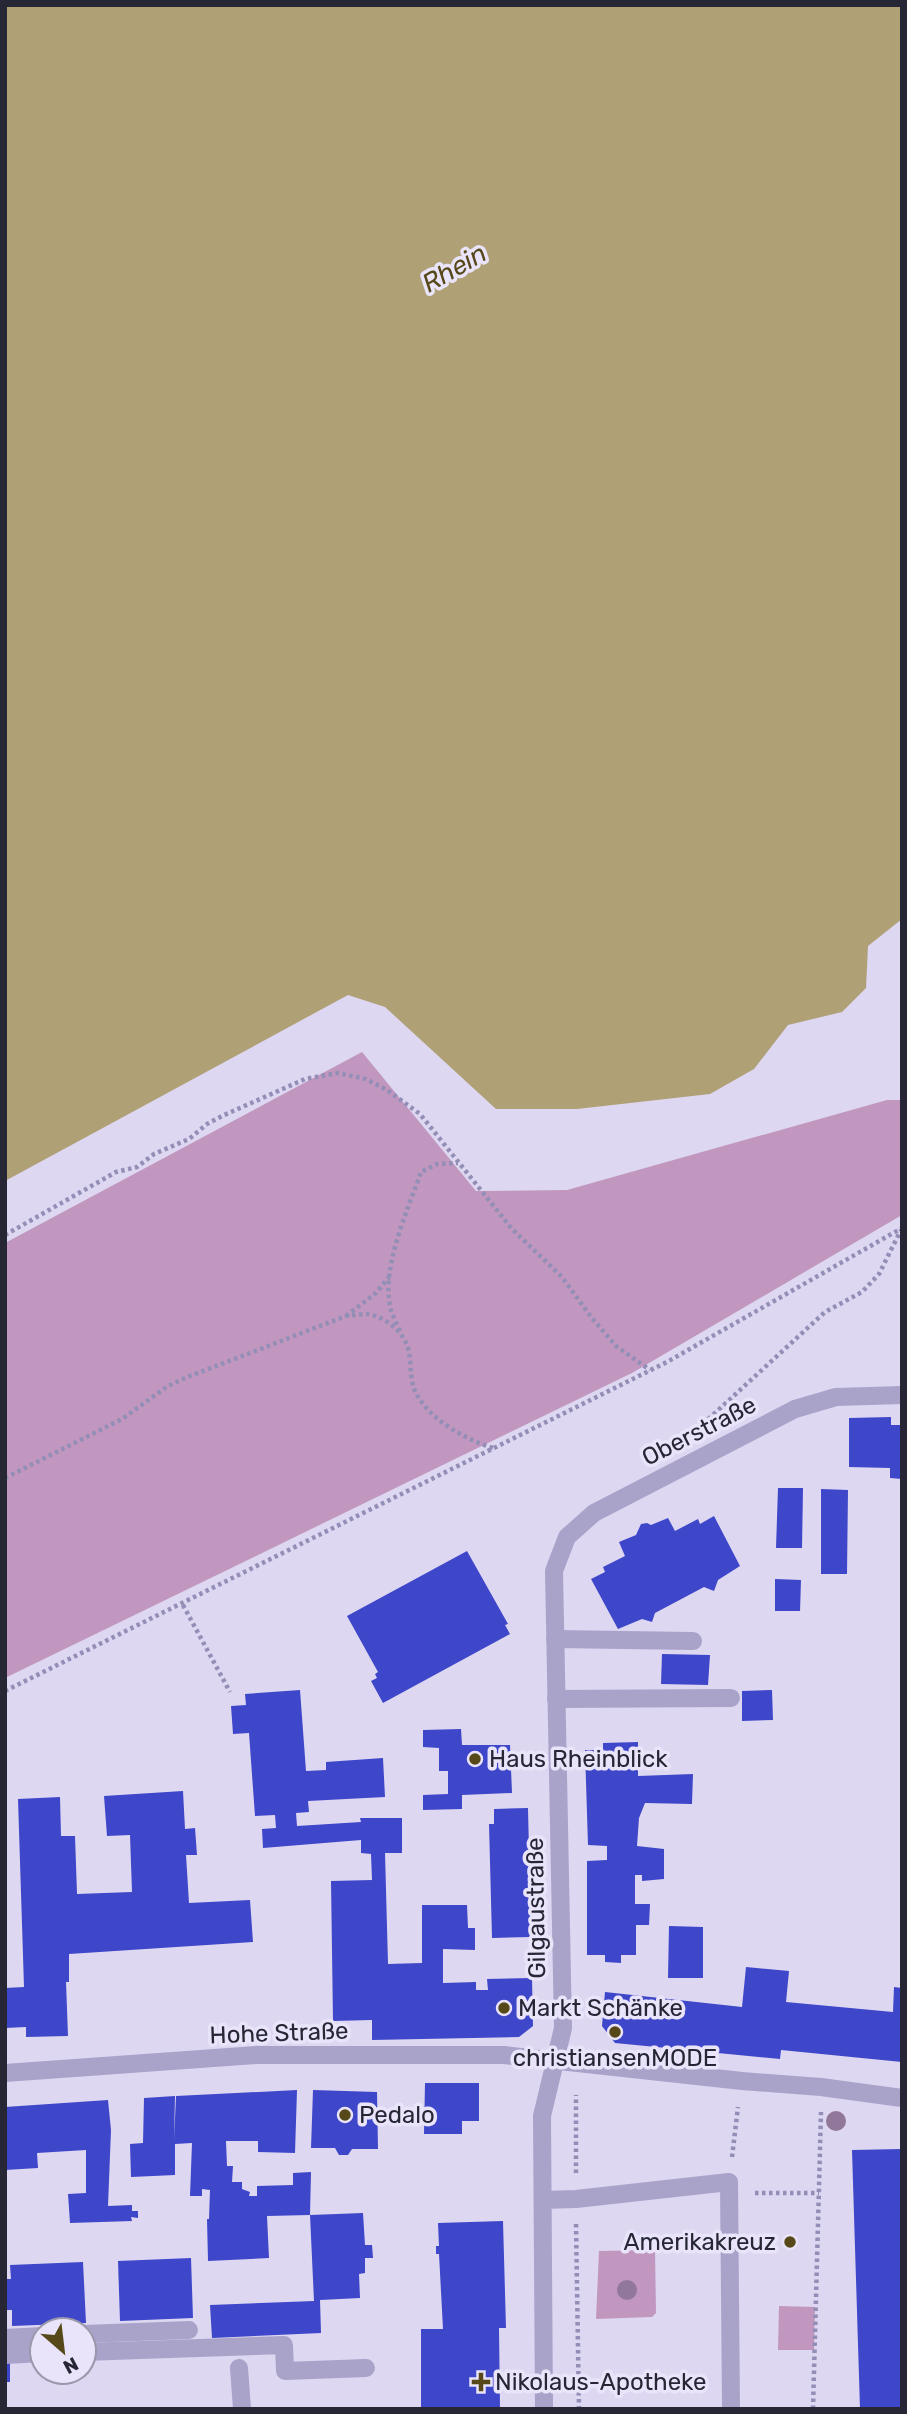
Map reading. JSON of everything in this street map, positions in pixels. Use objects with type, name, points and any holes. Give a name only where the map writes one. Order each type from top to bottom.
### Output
[{"type":"street","name":"Oberstraße","points":[[554,1571],[567,1537],[594,1513],[794,1409],[836,1397],[902,1395]]},
{"type":"street","name":"Gilgaustraße","points":[[544,2409],[542,2116],[563,2028],[554,1571]]},
{"type":"street","points":[[555,1639],[693,1641]]},
{"type":"street","points":[[556,1699],[731,1698]]},
{"type":"street","name":"Hohe Straße","points":[[5,2073],[257,2055],[481,2054],[821,2087],[902,2098]]},
{"type":"street","points":[[543,2200],[729,2187],[731,2409]]},
{"type":"street","points":[[98,2333],[189,2330]]},
{"type":"street","points":[[5,2338],[28,2337]]},
{"type":"street","points":[[98,2352],[284,2345],[285,2371],[366,2368]]},
{"type":"street","points":[[5,2355],[28,2354]]},
{"type":"street","points":[[239,2368],[242,2409]]},
{"type":"path","points":[[5,1236],[116,1172],[137,1167],[155,1154],[188,1139],[222,1116],[305,1079],[338,1073],[366,1079],[387,1090],[420,1114],[512,1229],[562,1277],[616,1346],[650,1370]]},
{"type":"path","points":[[459,1163],[437,1164],[421,1172],[402,1224],[389,1277],[388,1294],[391,1311],[408,1348],[415,1390],[425,1406],[435,1417],[475,1442],[494,1448]]},
{"type":"path","points":[[5,1691],[183,1605],[650,1370],[902,1228]]},
{"type":"path","points":[[694,1433],[825,1312],[862,1292],[878,1274],[902,1228]]},
{"type":"path","points":[[5,1478],[122,1419],[168,1386],[346,1316],[376,1293],[389,1277]]},
{"type":"path","points":[[346,1316],[368,1314],[387,1322],[400,1332]]},
{"type":"path","points":[[183,1605],[230,1692]]},
{"type":"path","points":[[576,2063],[579,2409]]},
{"type":"path","points":[[742,2081],[729,2187],[819,2193]]},
{"type":"path","points":[[813,2409],[821,2087]]},
{"type":"shaded area","points":[[362,1052],[476,1191],[567,1190],[887,1100],[902,1100],[902,1215],[632,1373],[5,1678],[5,1243]]},
{"type":"shaded area","points":[[655,2250],[656,2313],[652,2317],[596,2319],[599,2251]]},
{"type":"shaded area","points":[[779,2306],[815,2307],[814,2350],[778,2350]]},
{"type":"water","name":"Rhein","points":[[5,5],[902,5],[902,919],[868,946],[866,988],[842,1012],[788,1025],[754,1069],[710,1094],[577,1109],[496,1109],[385,1007],[348,995],[5,1181]]},
{"type":"building","points":[[891,1417],[891,1425],[902,1425],[902,1479],[890,1478],[890,1468],[849,1467],[849,1418]]},
{"type":"building","points":[[778,1488],[803,1488],[802,1548],[776,1548]]},
{"type":"building","points":[[821,1489],[848,1490],[847,1574],[821,1574]]},
{"type":"building","points":[[714,1516],[740,1566],[718,1580],[714,1591],[704,1587],[655,1613],[652,1622],[642,1619],[618,1629],[591,1579],[605,1572],[603,1567],[625,1556],[619,1542],[636,1535],[641,1524],[651,1525],[668,1518],[675,1531],[698,1519],[700,1524]]},
{"type":"building","points":[[467,1551],[508,1624],[505,1625],[510,1634],[383,1703],[371,1681],[377,1678],[375,1674],[378,1672],[347,1616]]},
{"type":"building","points":[[775,1579],[801,1580],[800,1611],[775,1611]]},
{"type":"building","points":[[662,1654],[710,1655],[708,1685],[661,1684]]},
{"type":"building","points":[[300,1690],[306,1771],[326,1770],[326,1762],[383,1758],[385,1797],[308,1801],[309,1812],[296,1813],[297,1826],[361,1822],[360,1818],[402,1818],[402,1853],[385,1853],[388,1964],[422,1963],[422,1905],[467,1905],[468,1928],[475,1928],[475,1950],[443,1949],[443,1983],[476,1982],[476,1990],[488,1990],[487,1979],[532,1978],[533,2026],[519,2037],[372,2040],[372,2020],[333,2021],[331,1881],[372,1880],[371,1854],[361,1853],[361,1840],[263,1848],[262,1829],[276,1828],[275,1815],[255,1816],[249,1733],[233,1734],[231,1706],[246,1705],[245,1694]]},
{"type":"building","points":[[772,1690],[773,1720],[742,1721],[742,1691]]},
{"type":"building","name":"Haus Rheinblick","points":[[461,1729],[462,1745],[510,1745],[512,1793],[462,1795],[462,1809],[423,1810],[423,1795],[448,1794],[448,1771],[439,1771],[439,1748],[423,1747],[423,1730]]},
{"type":"building","points":[[638,1742],[638,1776],[693,1774],[692,1804],[645,1803],[639,1818],[637,1846],[664,1849],[664,1879],[642,1881],[642,1875],[635,1875],[635,1904],[650,1904],[649,1925],[636,1925],[636,1955],[621,1955],[621,1963],[605,1962],[605,1955],[587,1955],[587,1861],[607,1860],[607,1846],[588,1845],[585,1750],[603,1750],[603,1743]]},
{"type":"building","points":[[183,1791],[185,1829],[195,1828],[197,1855],[186,1855],[189,1903],[250,1900],[253,1942],[69,1954],[69,1982],[66,1982],[68,2036],[26,2037],[26,2027],[5,2028],[5,1988],[24,1987],[18,1799],[60,1797],[61,1836],[75,1836],[77,1894],[132,1892],[130,1835],[107,1836],[104,1796]]},
{"type":"building","points":[[528,1808],[531,1937],[492,1938],[489,1824],[494,1824],[494,1809]]},
{"type":"building","points":[[669,1926],[703,1927],[703,1978],[668,1978]]},
{"type":"building","points":[[746,1967],[789,1971],[786,2002],[893,2012],[894,1987],[902,1988],[902,2062],[781,2050],[780,2059],[615,2043],[602,2026],[605,1992],[742,2007]]},
{"type":"building","points":[[425,2083],[479,2083],[479,2121],[462,2121],[462,2134],[424,2134]]},
{"type":"building","points":[[297,2090],[295,2153],[258,2152],[258,2141],[226,2141],[227,2166],[233,2166],[232,2182],[242,2182],[242,2189],[250,2192],[249,2196],[257,2196],[257,2186],[293,2185],[293,2173],[311,2172],[310,2215],[267,2216],[269,2258],[208,2261],[207,2219],[210,2190],[202,2189],[202,2196],[190,2196],[192,2143],[175,2144],[175,2175],[131,2177],[130,2144],[143,2143],[144,2098],[175,2096],[174,2141],[176,2096]]},
{"type":"building","name":"Pedalo","points":[[313,2090],[377,2092],[378,2149],[352,2149],[348,2155],[339,2155],[335,2148],[311,2148]]},
{"type":"building","points":[[108,2100],[111,2130],[108,2206],[132,2205],[132,2211],[138,2211],[138,2218],[131,2217],[132,2221],[70,2223],[68,2194],[86,2193],[86,2150],[37,2153],[38,2168],[5,2170],[5,2107]]},
{"type":"building","points":[[902,2149],[902,2409],[860,2409],[852,2150]]},
{"type":"building","points":[[363,2213],[365,2245],[372,2245],[373,2258],[365,2258],[365,2273],[359,2274],[360,2298],[320,2300],[321,2333],[212,2338],[210,2305],[314,2301],[310,2215]]},
{"type":"building","points":[[503,2221],[506,2328],[499,2328],[500,2409],[421,2409],[421,2329],[443,2329],[439,2254],[436,2254],[436,2246],[439,2246],[438,2223]]},
{"type":"building","points":[[191,2258],[193,2318],[120,2321],[118,2261]]},
{"type":"building","points":[[83,2262],[86,2316],[28,2316],[28,2325],[12,2326],[12,2310],[5,2310],[5,2279],[11,2279],[10,2265]]},
{"type":"building","points":[[5,2363],[10,2363],[10,2382],[5,2382]]},
{"type":"place","name":"Haus Rheinblick","points":[[475,1759]]},
{"type":"place","name":"Markt Schänke","points":[[504,2008]]},
{"type":"place","name":"christiansenMODE","points":[[615,2032]]},
{"type":"place","name":"Pedalo","points":[[345,2115]]},
{"type":"place","name":"Amerikakreuz","points":[[790,2242]]},
{"type":"place","name":"Nikolaus-Apotheke","points":[[481,2382]]}]
